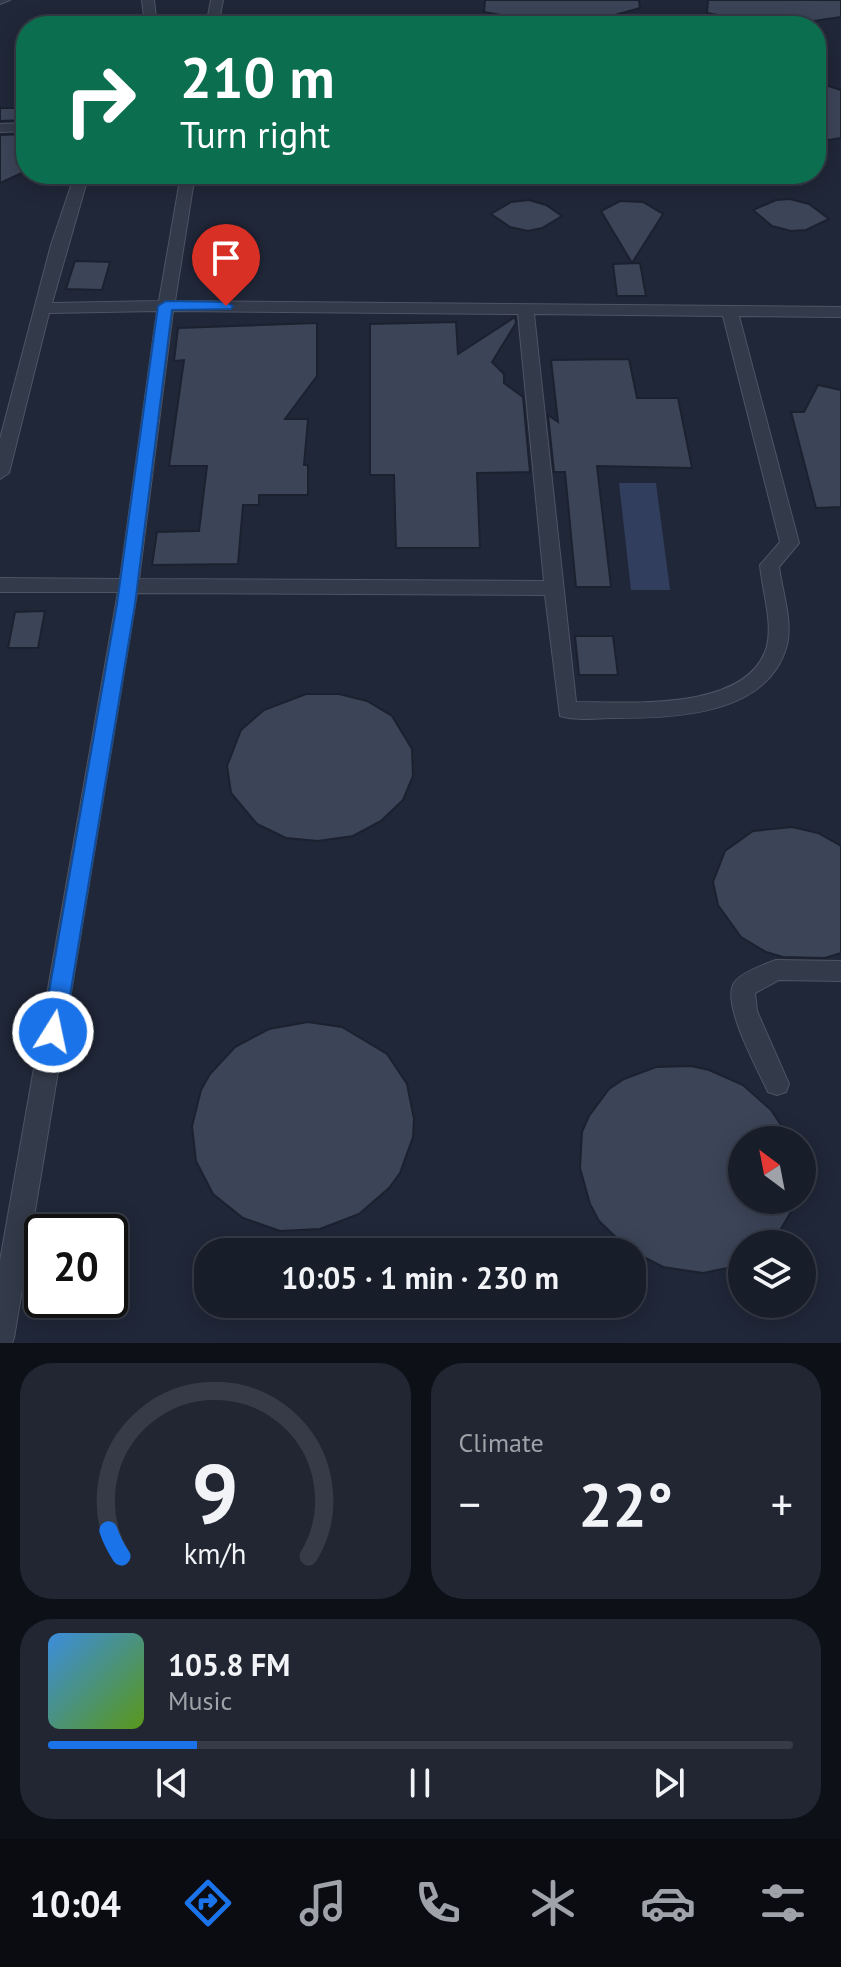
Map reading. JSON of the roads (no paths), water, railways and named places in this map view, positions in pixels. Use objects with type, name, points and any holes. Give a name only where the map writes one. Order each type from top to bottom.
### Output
[{"type":"lane","points":[[0,473],[79,184]]},
{"type":"lane","points":[[0,1338],[129,585],[166,306],[186,184]]},
{"type":"lane","points":[[43,308],[166,306],[841,312]]},
{"type":"lane","points":[[525,309],[567,710],[710,704],[748,687],[764,672],[777,645],[769,565],[790,543],[730,311]]},
{"type":"lane","points":[[0,585],[554,588]]},
{"type":"lane","points":[[777,1084],[745,1011],[743,988],[776,970],[841,971]]},
{"type":"water","points":[[619,483],[656,483],[670,590],[631,590]]}]
